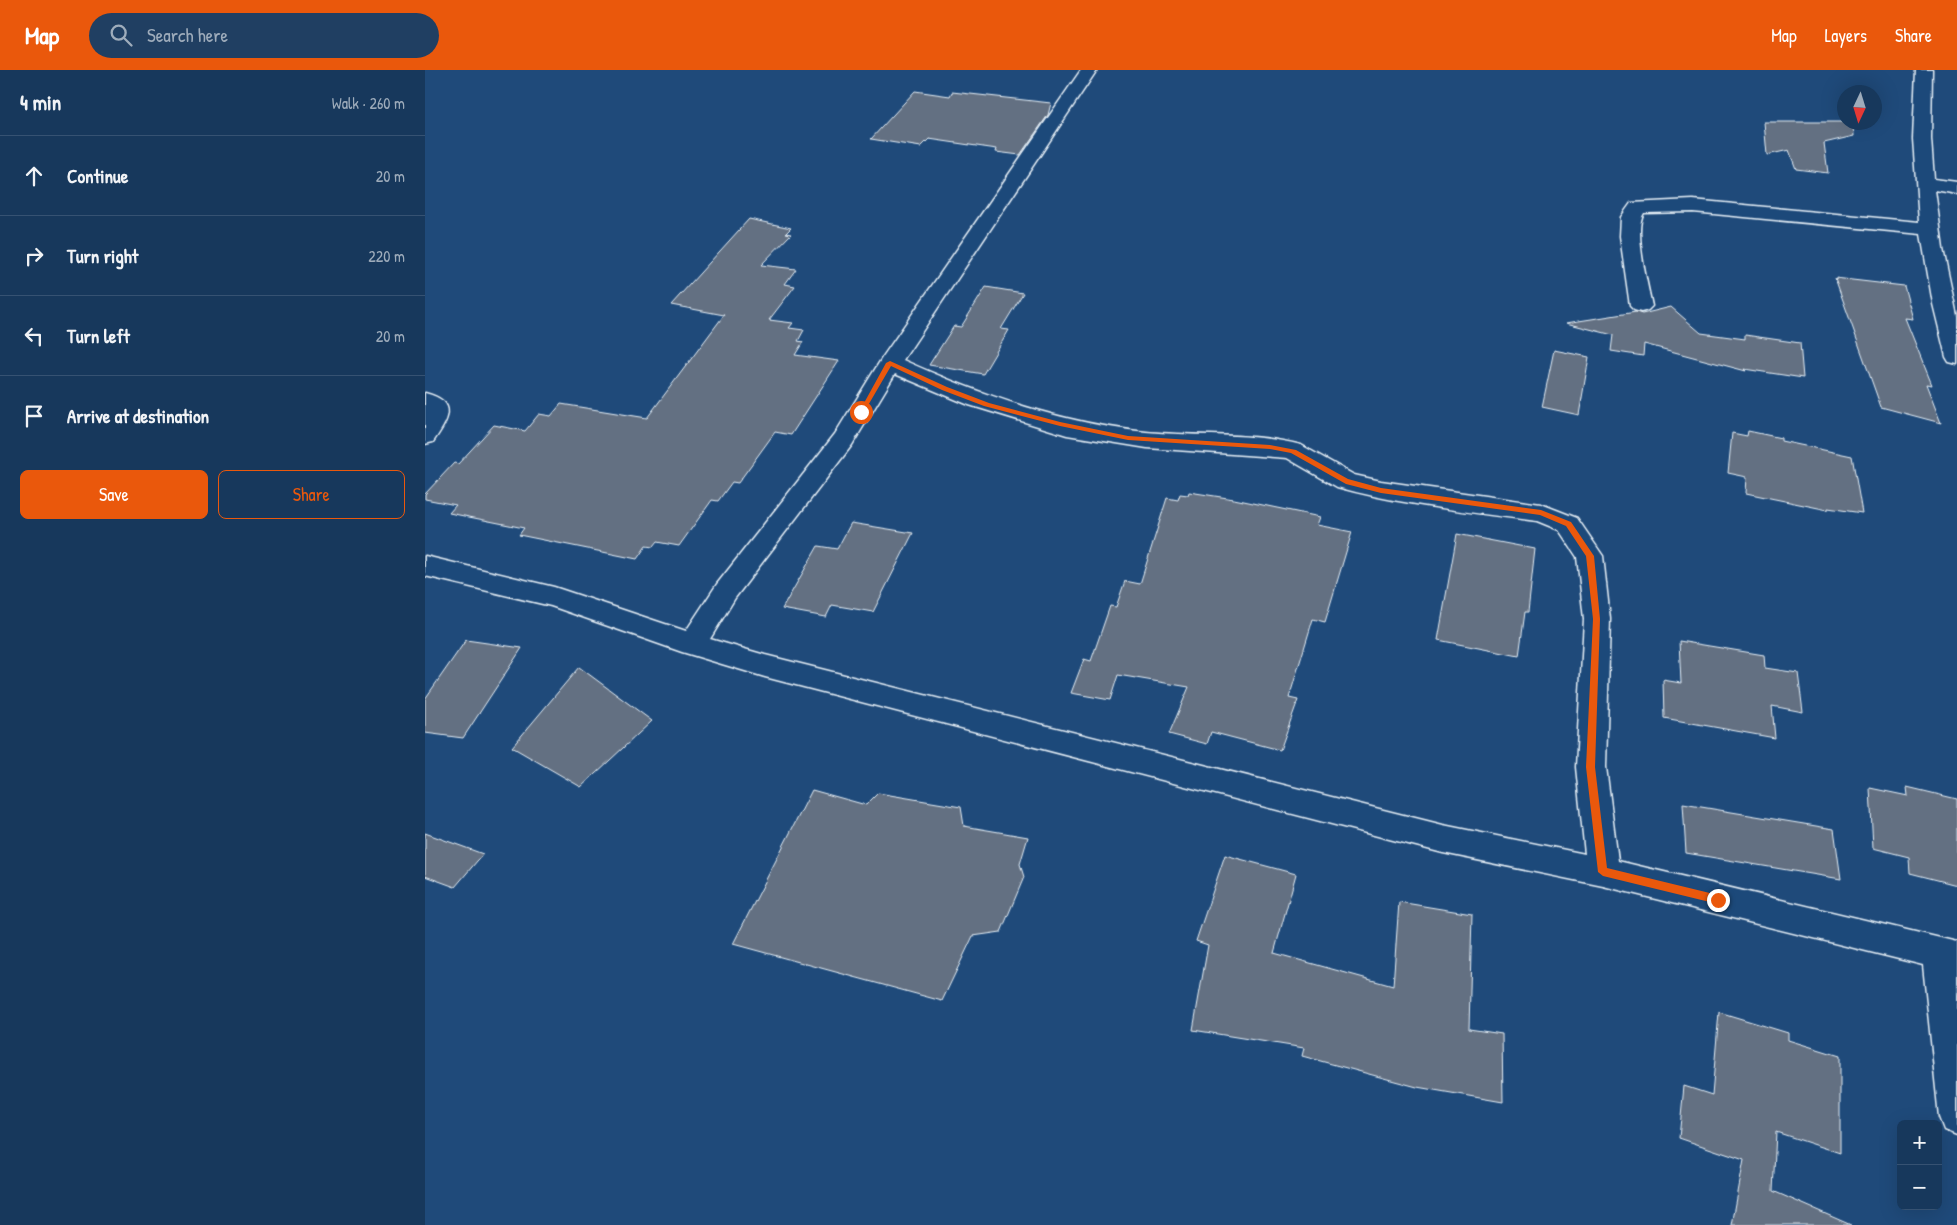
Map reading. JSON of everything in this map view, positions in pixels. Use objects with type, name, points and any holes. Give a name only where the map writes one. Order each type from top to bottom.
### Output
[{"type":"street","points":[[692,644],[726,591],[844,439],[890,363],[1089,70]]},
{"type":"street","points":[[1924,70],[1922,138],[1931,229],[1945,316],[1957,357]]},
{"type":"street","points":[[1927,183],[1957,188]]},
{"type":"street","points":[[1641,306],[1630,236],[1631,217],[1638,207],[1703,206],[1931,229]]},
{"type":"street","points":[[890,363],[944,388],[987,404],[1060,424],[1128,438],[1270,447],[1293,452],[1346,481],[1381,490],[1541,513],[1568,524],[1590,556],[1597,619],[1591,767],[1603,872]]},
{"type":"street","points":[[425,400],[435,407],[437,418],[425,436]]},
{"type":"street","points":[[427,560],[554,597],[692,644],[765,666],[1414,832],[1603,872],[1948,956],[1957,1117]]},
{"type":"building","points":[[915,91],[950,96],[952,92],[1051,103],[1048,115],[1020,155],[996,152],[997,149],[929,139],[921,147],[871,139]]},
{"type":"building","points":[[1764,122],[1837,122],[1837,130],[1854,130],[1854,136],[1824,143],[1828,173],[1796,169],[1789,150],[1767,155]]},
{"type":"building","points":[[749,219],[791,228],[786,233],[791,234],[761,265],[796,269],[785,284],[795,286],[769,320],[793,323],[789,328],[804,330],[798,341],[803,342],[795,355],[839,361],[791,435],[775,432],[738,483],[732,482],[718,501],[712,500],[679,546],[657,542],[653,547],[646,546],[637,559],[519,535],[524,528],[449,513],[456,505],[425,499],[425,494],[454,463],[458,464],[494,425],[525,431],[539,414],[551,416],[561,404],[647,418],[724,315],[671,305]]},
{"type":"building","points":[[1835,278],[1904,286],[1913,319],[1905,318],[1932,385],[1926,384],[1941,423],[1881,407]]},
{"type":"building","points":[[986,287],[1023,293],[1001,329],[1009,330],[983,374],[929,365],[954,326],[961,327]]},
{"type":"building","points":[[1671,307],[1701,333],[1745,339],[1745,335],[1800,343],[1803,378],[1744,369],[1746,371],[1644,344],[1643,356],[1611,351],[1613,335],[1566,323],[1636,312],[1642,314]]},
{"type":"building","points":[[1554,350],[1589,357],[1579,415],[1542,407]]},
{"type":"building","points":[[1748,431],[1781,438],[1781,441],[1852,456],[1862,513],[1828,508],[1828,510],[1746,493],[1747,477],[1728,473],[1732,433],[1747,436]]},
{"type":"building","points":[[1189,492],[1234,499],[1320,517],[1317,525],[1352,532],[1325,622],[1313,619],[1289,698],[1298,700],[1280,750],[1211,732],[1207,744],[1169,734],[1189,687],[1118,675],[1110,700],[1071,693],[1084,659],[1091,661],[1110,606],[1116,607],[1125,581],[1140,584],[1167,498],[1178,500],[1180,494],[1188,495]]},
{"type":"building","points":[[851,523],[913,533],[873,612],[832,605],[826,617],[782,609],[818,546],[837,549]]},
{"type":"building","points":[[1457,534],[1535,549],[1528,612],[1525,612],[1519,656],[1438,640]]},
{"type":"building","points":[[466,640],[522,648],[463,738],[425,733],[425,699]]},
{"type":"building","points":[[1679,641],[1764,655],[1765,668],[1798,673],[1803,712],[1772,706],[1775,738],[1664,718],[1663,680],[1681,683]]},
{"type":"building","points":[[579,667],[652,721],[581,787],[512,747]]},
{"type":"building","points":[[1907,787],[1957,799],[1957,885],[1910,873],[1909,857],[1873,848],[1870,788],[1908,796]]},
{"type":"building","points":[[812,790],[866,805],[878,793],[961,807],[964,826],[1028,837],[1020,864],[1024,877],[1001,932],[973,936],[942,1001],[733,944]]},
{"type":"building","points":[[1683,804],[1834,829],[1841,879],[1686,853]]},
{"type":"building","points":[[425,833],[483,854],[455,887],[425,876]]},
{"type":"building","points":[[1225,855],[1296,874],[1274,953],[1393,986],[1399,902],[1472,914],[1469,1029],[1502,1034],[1503,1102],[1417,1087],[1302,1056],[1304,1048],[1193,1030],[1208,945],[1196,941]]},
{"type":"building","points":[[1719,1012],[1788,1033],[1788,1040],[1840,1056],[1840,1153],[1776,1132],[1773,1191],[1851,1225],[1732,1225],[1744,1160],[1679,1138],[1684,1086],[1712,1095]]},
{"type":"route","points":[[861,412],[890,363],[944,388],[987,404],[1060,424],[1128,438],[1270,447],[1293,452],[1346,481],[1381,490],[1541,513],[1568,524],[1590,556],[1597,619],[1591,767],[1603,872],[1718,900]]}]
